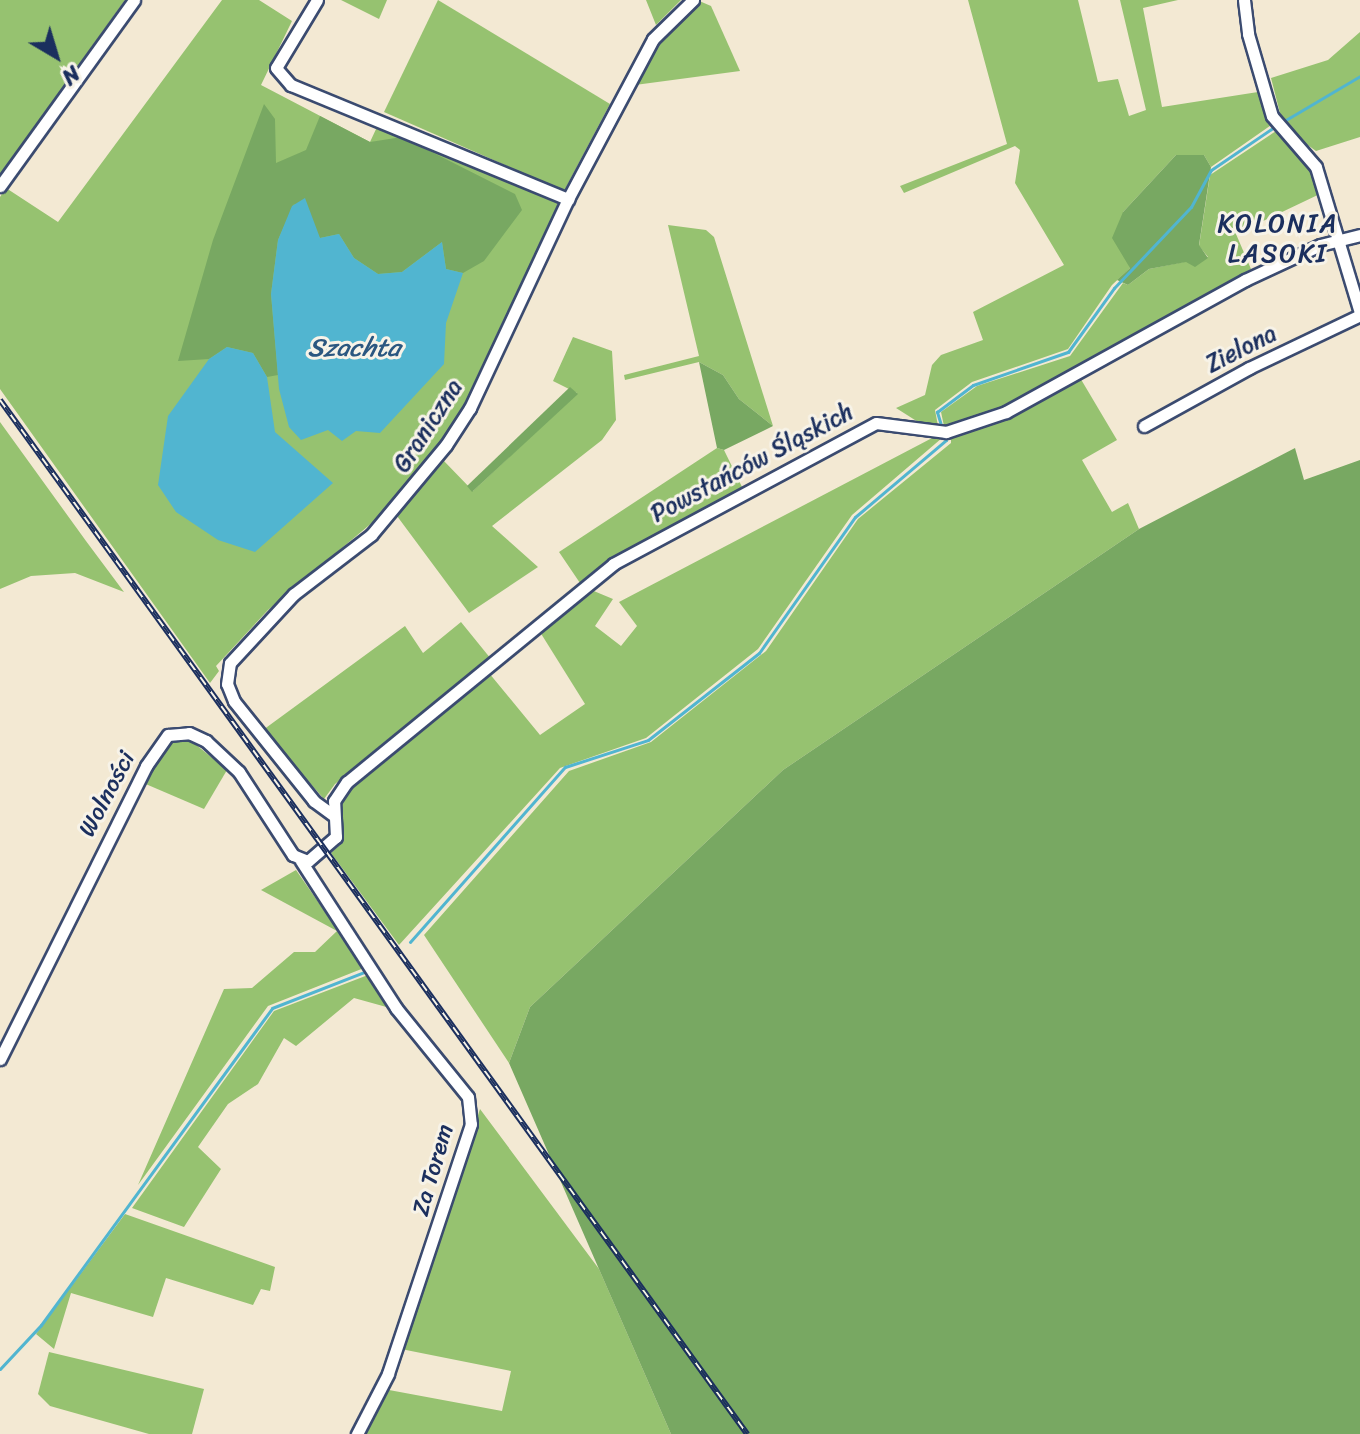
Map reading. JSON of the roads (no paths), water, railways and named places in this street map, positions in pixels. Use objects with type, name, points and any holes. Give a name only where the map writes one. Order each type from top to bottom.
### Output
[{"type":"street","points":[[0,186],[134,0]]},
{"type":"street","points":[[317,0],[276,68],[291,85],[568,199]]},
{"type":"street","name":"Graniczna","points":[[333,815],[314,801],[234,701],[227,684],[230,663],[294,594],[371,535],[437,457],[470,408],[568,199],[653,39],[693,0]]},
{"type":"street","points":[[1244,0],[1248,34],[1272,116],[1316,167],[1360,314]]},
{"type":"street","name":"Powstańców Śląskich","points":[[304,861],[336,837],[334,801],[347,782],[594,577],[673,529],[876,423],[946,432],[1006,412],[1245,280],[1360,235]]},
{"type":"street","name":"Zielona","points":[[1144,426],[1360,314]]},
{"type":"street","name":"Wolności","points":[[0,1059],[140,778],[168,735],[189,733],[231,763],[304,861]]},
{"type":"street","name":"Za Torem","points":[[304,861],[396,1008],[468,1097],[471,1124],[388,1374],[357,1434]]},
{"type":"water","name":"Szachta","points":[[305,198],[320,238],[339,234],[354,258],[378,274],[402,272],[442,242],[446,269],[463,273],[446,323],[444,364],[380,433],[356,431],[342,441],[328,430],[301,440],[289,427],[279,389],[271,294],[278,240],[292,206]]},
{"type":"water","points":[[227,347],[253,353],[267,377],[275,432],[333,483],[255,552],[218,540],[176,512],[158,485],[168,416],[209,359]]},
{"type":"waterway","points":[[1284,121],[1360,76]]},
{"type":"waterway","points":[[941,425],[937,412],[973,385],[1068,352],[1114,288],[1191,207],[1211,170],[1274,127]]},
{"type":"waterway","points":[[410,942],[565,767],[648,740],[759,653],[855,517],[946,440],[944,435]]},
{"type":"waterway","points":[[0,1369],[41,1325],[272,1008],[367,971]]},
{"type":"railway","points":[[0,400],[747,1434]]},
{"type":"district","name":"KOLONIA LASOKI","points":[[1278,239]]}]
